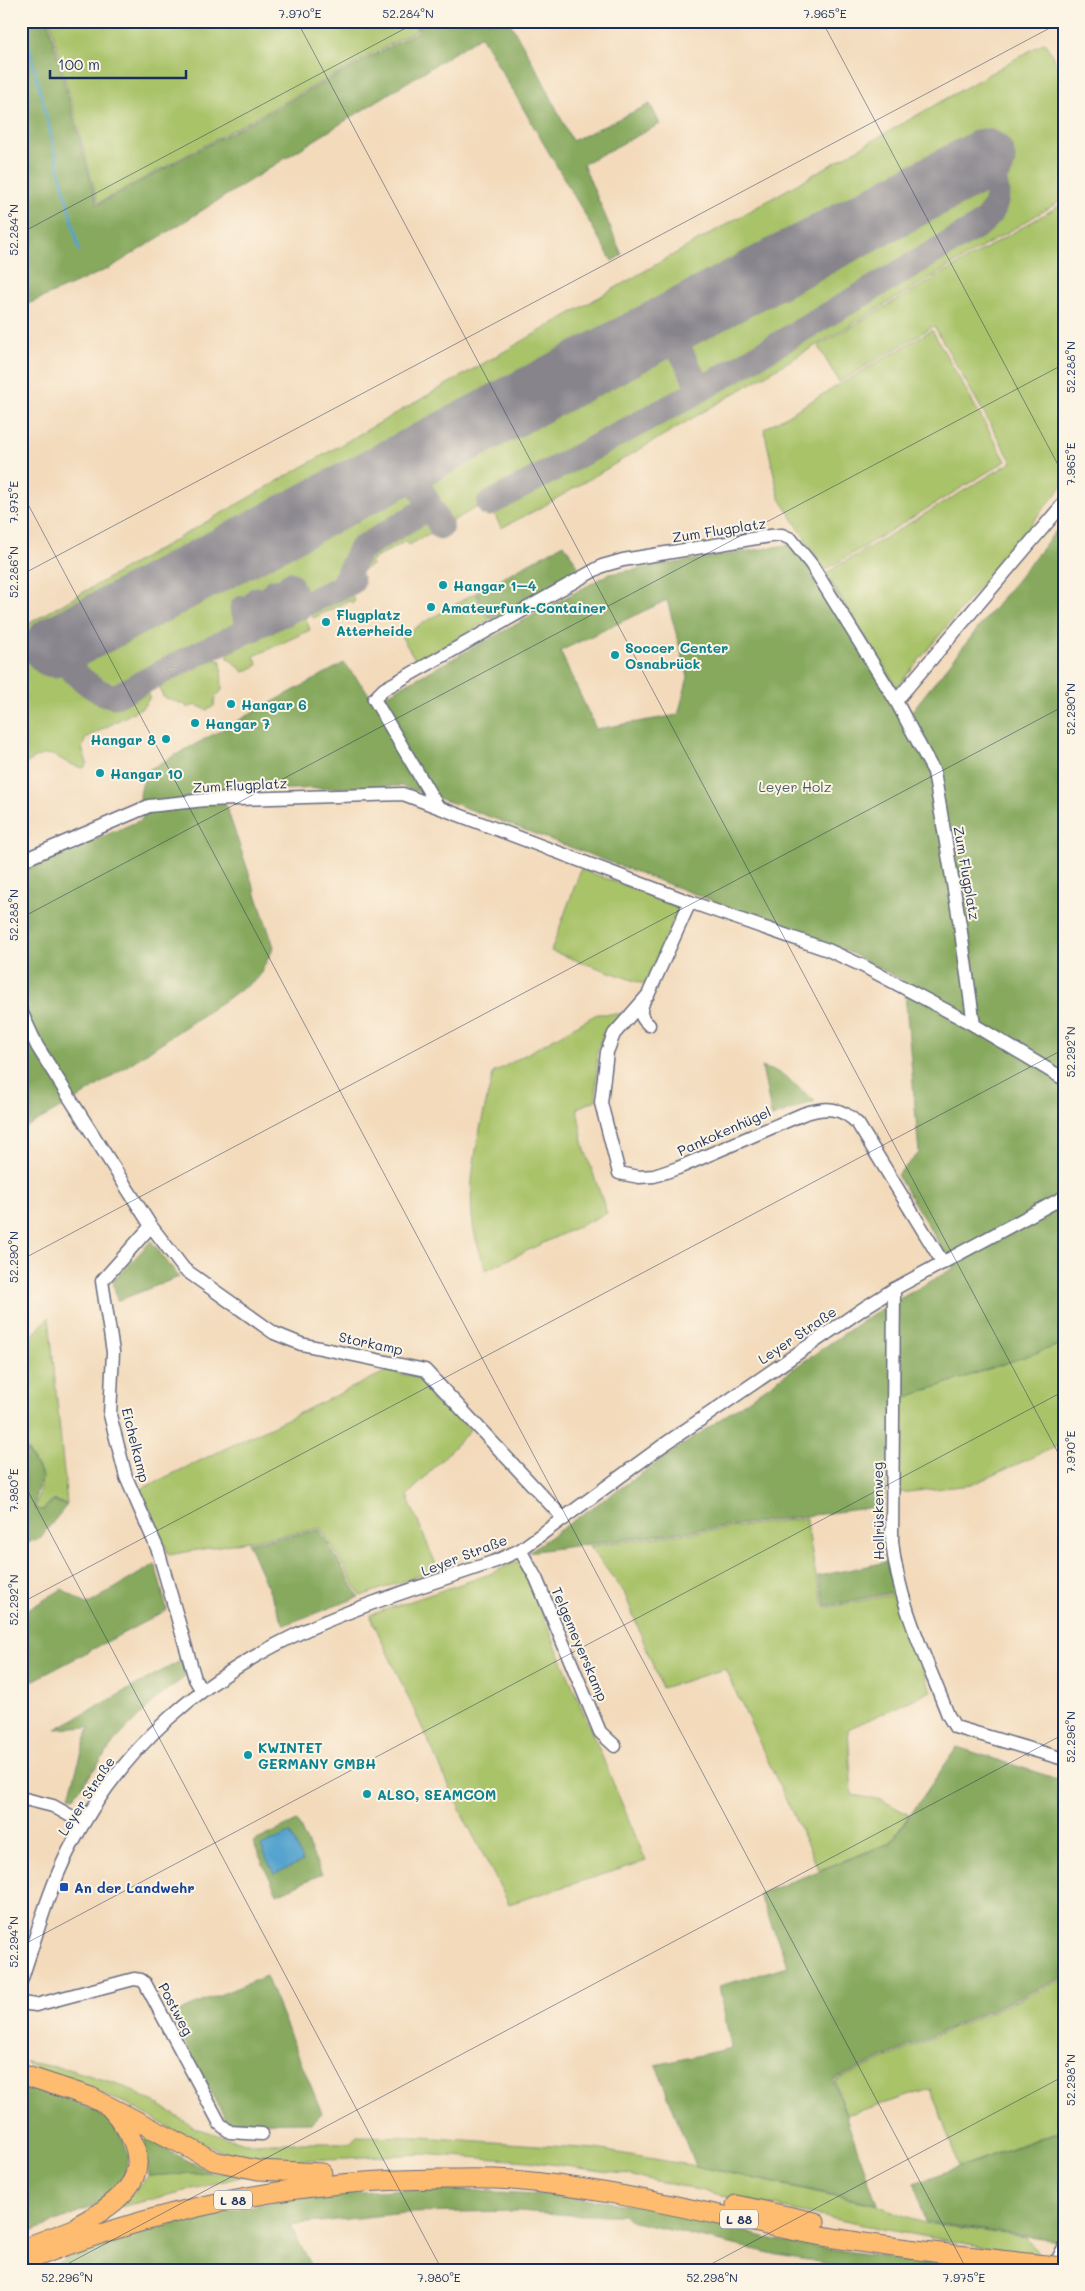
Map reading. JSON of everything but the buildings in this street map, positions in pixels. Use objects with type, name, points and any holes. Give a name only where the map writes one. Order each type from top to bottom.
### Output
[{"type":"highway","points":[[24,2077],[91,2097],[214,2161],[258,2170],[322,2173]]},
{"type":"highway","points":[[63,2233],[110,2207],[125,2193],[134,2178],[138,2161],[134,2142],[123,2123],[106,2104]]},
{"type":"highway","name":"L 88","points":[[21,2249],[63,2233],[163,2203],[250,2184],[322,2173],[417,2167],[514,2169],[600,2179],[667,2190],[1003,2260]]},
{"type":"highway","name":"L 88","points":[[21,2263],[90,2237],[167,2214],[250,2196],[312,2186],[362,2182],[462,2179],[512,2180],[599,2191],[663,2202],[776,2227],[880,2247],[1057,2264]]},
{"type":"street","points":[[896,701],[1064,503]]},
{"type":"street","name":"Zum Flugplatz","points":[[438,807],[374,699],[384,689],[602,566],[623,560],[782,535],[791,539],[811,564],[896,701],[934,772],[960,925],[974,1025]]},
{"type":"street","name":"Zum Flugplatz","points":[[21,861],[149,806],[205,800],[403,794],[690,902],[828,950],[863,966],[974,1025],[1064,1079]]},
{"type":"street","name":"Pankokenhügel","points":[[690,902],[643,1003],[624,1021],[614,1034],[605,1067],[601,1103],[619,1173],[639,1177],[654,1176],[678,1168],[803,1114],[818,1109],[838,1110],[858,1124],[943,1263]]},
{"type":"street","points":[[643,1003],[640,1011],[642,1020],[649,1025]]},
{"type":"street","points":[[21,1011],[37,1046],[151,1226]]},
{"type":"street","name":"Leyer Straße","points":[[21,1981],[54,1882],[83,1823],[119,1770],[149,1735],[202,1691],[249,1660],[308,1629],[496,1561],[520,1550],[662,1446],[894,1289],[1064,1197]]},
{"type":"street","name":"Storkamp","points":[[151,1226],[184,1269],[274,1333],[301,1344],[425,1370],[564,1519]]},
{"type":"street","name":"Eichelkamp","points":[[151,1226],[102,1281],[113,1352],[110,1415],[126,1477],[158,1550],[195,1679],[202,1691]]},
{"type":"street","name":"Hollrüskenweg","points":[[894,1289],[892,1541],[895,1569],[909,1613],[954,1727],[1064,1759]]},
{"type":"street","name":"Telgemeyerskamp","points":[[520,1550],[536,1578],[600,1732],[603,1737],[615,1746]]},
{"type":"street","points":[[21,1798],[54,1806],[83,1823]]},
{"type":"street","name":"Postweg","points":[[21,2003],[36,2005],[134,1979],[141,1980],[145,1983],[220,2124],[230,2132],[262,2134]]},
{"type":"green space","points":[[21,21],[48,21],[97,205],[419,31],[414,21],[509,21],[541,77],[572,141],[650,104],[660,124],[583,164],[622,255],[612,261],[481,36],[110,268],[21,307]]},
{"type":"green space","points":[[50,21],[412,21],[417,30],[98,203]]},
{"type":"green space","points":[[1045,42],[1064,78],[1064,199],[542,507],[501,528],[492,509],[702,396],[989,225],[1001,205],[1004,183],[1000,162],[990,141],[31,643],[44,671],[61,668],[94,695],[102,699],[119,699],[144,689],[149,693],[149,699],[143,707],[86,738],[82,748],[87,763],[84,768],[48,754],[41,755],[21,768],[21,628]]},
{"type":"green space","points":[[977,178],[989,187],[991,199],[981,218],[975,223],[708,379],[705,379],[701,373],[698,375],[679,338],[680,334]]},
{"type":"green space","points":[[1064,203],[1064,484],[897,687],[826,573],[1012,462],[934,326],[839,382],[818,346]]},
{"type":"green space","points":[[932,330],[1006,461],[825,570],[779,497],[764,429]]},
{"type":"green space","points":[[665,341],[670,344],[684,370],[685,384],[678,396],[447,524],[419,470]]},
{"type":"green space","points":[[406,477],[420,502],[417,508],[357,547],[350,556],[338,583],[225,637],[220,633],[185,650],[186,654],[115,691],[96,684],[69,660],[71,653]]},
{"type":"green space","points":[[422,518],[429,518],[436,530],[409,545],[406,541],[370,561],[372,565],[356,574],[355,566],[359,558],[368,549],[404,526]]},
{"type":"green space","name":"Leyer Holz","points":[[1064,521],[1064,1356],[1059,1345],[898,1400],[883,1506],[528,1552],[871,1315],[954,1268],[897,1175],[919,1153],[904,981],[851,953],[453,803],[401,786],[221,791],[274,947],[258,978],[82,1096],[21,1130],[21,872],[143,819],[140,794],[148,770],[344,663],[375,701],[609,574],[805,542],[911,712]],"holes":[[[667,600],[688,677],[678,715],[596,729],[560,651]]]},
{"type":"green space","points":[[564,544],[581,571],[491,620],[476,592]]},
{"type":"green space","points":[[344,592],[351,594],[355,601],[353,603],[349,601],[313,618],[311,612],[313,608]]},
{"type":"green space","points":[[475,593],[489,620],[417,662],[401,636]]},
{"type":"green space","points":[[298,614],[306,619],[310,630],[254,656],[258,665],[244,672],[227,657],[233,645]]},
{"type":"green space","points":[[204,657],[221,661],[222,690],[215,698],[214,706],[207,710],[196,705],[187,708],[186,705],[163,697],[160,688],[162,679]]},
{"type":"green space","points":[[581,869],[679,906],[646,985],[551,951]]},
{"type":"green space","points":[[597,1014],[624,1014],[604,1033],[597,1051],[596,1100],[577,1108],[584,1147],[607,1213],[486,1270],[474,1231],[471,1206],[476,1148],[493,1073]]},
{"type":"green space","points":[[762,1067],[781,1073],[815,1101],[772,1117]]},
{"type":"green space","points":[[151,1241],[179,1277],[117,1301],[113,1281]]},
{"type":"green space","points":[[49,1317],[67,1504],[53,1500],[42,1510],[35,1509],[43,1476],[28,1451],[21,1450],[21,1348]]},
{"type":"green space","points":[[1059,1345],[1064,1356],[1064,1443],[971,1485],[898,1493],[898,1400]]},
{"type":"green space","points":[[387,1371],[421,1378],[470,1430],[407,1496],[438,1569],[361,1596],[321,1528],[169,1555],[141,1489]]},
{"type":"green space","points":[[21,1451],[28,1452],[42,1476],[36,1494],[34,1509],[43,1510],[53,1501],[67,1505],[40,1538],[21,1545]]},
{"type":"green space","points":[[806,1518],[816,1576],[825,1608],[896,1594],[931,1691],[848,1729],[852,1795],[882,1800],[909,1815],[890,1843],[819,1870],[725,1669],[662,1688],[624,1592],[589,1546]]},
{"type":"green space","points":[[320,1530],[359,1597],[284,1625],[248,1543]]},
{"type":"green space","points":[[517,1561],[528,1580],[646,1861],[509,1904],[463,1816],[370,1615],[490,1574]]},
{"type":"green space","points":[[887,1562],[895,1592],[826,1606],[818,1576]]},
{"type":"green space","points":[[155,1564],[167,1610],[21,1687],[21,1614],[62,1589],[87,1605]]},
{"type":"green space","points":[[182,1660],[186,1676],[156,1699],[115,1741],[74,1797],[69,1796],[89,1727],[56,1729]]},
{"type":"green space","points":[[957,1747],[1064,1781],[1064,1977],[833,2080],[877,2204],[695,2166],[656,2065],[731,2048],[719,1986],[788,1966],[759,1894],[891,1843]]},
{"type":"green space","points":[[297,1821],[322,1874],[277,1894],[253,1842]]},
{"type":"green space","points":[[266,1976],[322,2113],[313,2122],[228,2123],[170,2015]]},
{"type":"green space","points":[[1064,1979],[1064,2129],[959,2167],[931,2089],[846,2115],[835,2081]]},
{"type":"green space","points":[[26,2062],[68,2069],[121,2085],[161,2106],[195,2128],[244,2143],[351,2143],[356,2136],[421,2137],[595,2149],[695,2166],[877,2205],[923,2223],[1026,2237],[1039,2254],[991,2248],[882,2229],[623,2174],[528,2161],[420,2154],[291,2161],[243,2157],[194,2142],[128,2104],[34,2068]]},
{"type":"green space","points":[[36,2087],[104,2114],[121,2134],[129,2157],[124,2177],[110,2195],[88,2209],[21,2236],[21,2090]]},
{"type":"green space","points":[[1064,2130],[1064,2241],[925,2222],[915,2183]]},
{"type":"green space","points":[[144,2138],[210,2172],[148,2176]]},
{"type":"green space","points":[[210,2172],[248,2175],[121,2207],[148,2176]]},
{"type":"green space","points":[[460,2190],[554,2195],[653,2208],[780,2241],[972,2270],[864,2270],[778,2255],[630,2221],[623,2215],[572,2215],[518,2211],[404,2213],[290,2225],[314,2270],[38,2270],[119,2240],[245,2207],[287,2200],[373,2191]]},
{"type":"water","points":[[290,1833],[303,1861],[274,1874],[261,1846]]},
{"type":"waterway","points":[[23,21],[79,250]]},
{"type":"taxiway","points":[[489,504],[690,396],[978,226],[992,211],[997,195],[994,178],[985,159]]},
{"type":"taxiway","points":[[679,319],[674,326],[672,335],[696,381],[700,385],[709,384]]},
{"type":"taxiway","points":[[412,473],[414,461],[424,452]]},
{"type":"taxiway","points":[[390,471],[403,468],[412,473],[441,527]]},
{"type":"taxiway","points":[[341,587],[360,549],[425,510],[428,502]]},
{"type":"taxiway","points":[[54,647],[65,663],[81,678],[99,691],[116,696],[195,655],[352,582]]},
{"type":"taxiway","points":[[290,584],[301,607]]},
{"type":"taxiway","points":[[274,591],[285,614]]},
{"type":"taxiway","points":[[257,599],[268,622]]},
{"type":"taxiway","points":[[242,608],[252,630]]},
{"type":"runway","points":[[54,647],[985,159]]},
{"type":"place","name":"Hangar 1–4","points":[[443,585]]},
{"type":"place","name":"Amateurfunk-Container","points":[[431,607]]},
{"type":"place","name":"Flugplatz Atterheide","points":[[326,622]]},
{"type":"place","name":"Soccer Center Osnabrück","points":[[615,655]]},
{"type":"place","name":"Hangar 6","points":[[231,704]]},
{"type":"place","name":"Hangar 7","points":[[195,723]]},
{"type":"place","name":"Hangar 8","points":[[166,739]]},
{"type":"place","name":"Hangar 10","points":[[100,773]]},
{"type":"place","name":"KWINTET GERMANY GMBH","points":[[248,1755]]},
{"type":"place","name":"ALSO, SEAMCOM","points":[[367,1794]]},
{"type":"place","name":"An der Landwehr","points":[[64,1887]]}]
